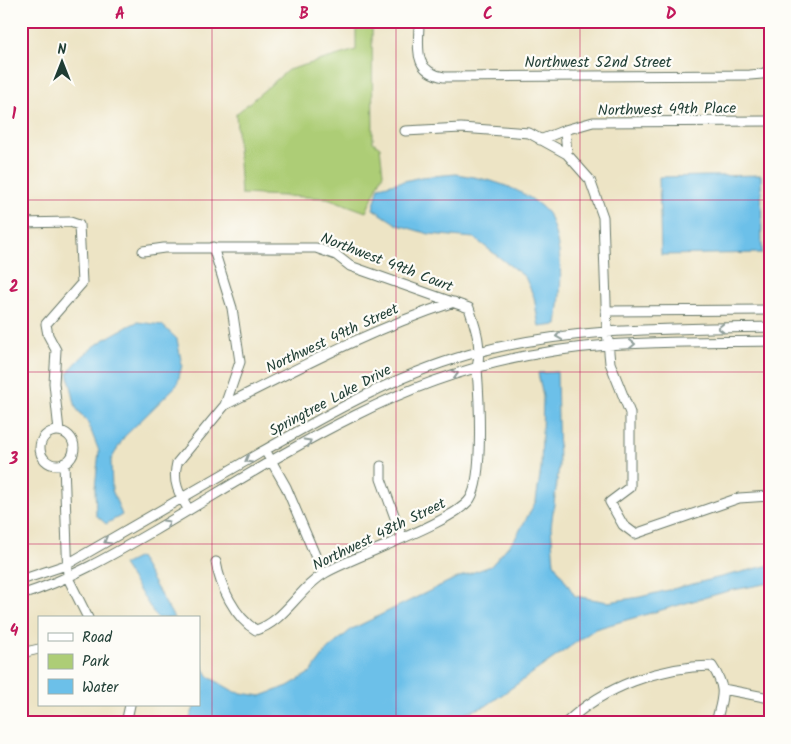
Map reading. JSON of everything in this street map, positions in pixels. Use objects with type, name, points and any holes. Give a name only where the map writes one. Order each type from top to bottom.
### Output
[{"type":"street","name":"Northwest 52nd Street","points":[[419,21],[419,54],[421,63],[426,71],[435,75],[454,77],[750,75],[762,74],[770,70]]},
{"type":"street","name":"Northwest 49th Place","points":[[540,140],[565,130],[594,122],[770,121]]},
{"type":"street","points":[[405,132],[461,128],[529,133],[567,154],[590,180],[603,216],[606,311],[610,363],[630,413],[630,487],[610,502],[624,525],[636,534],[739,498],[770,496]]},
{"type":"street","points":[[565,130],[567,154]]},
{"type":"street","points":[[21,223],[70,222],[79,225],[82,283],[46,324],[48,335],[56,350],[54,383],[59,431]]},
{"type":"street","points":[[189,510],[182,498],[174,475],[176,463],[225,405],[240,362],[232,308],[213,247]]},
{"type":"street","name":"Northwest 49th Court","points":[[143,251],[164,248],[213,247],[316,248],[336,255],[350,266],[468,308],[480,351],[477,368],[478,474],[470,500]]},
{"type":"street","name":"Northwest 49th Street","points":[[225,405],[299,367],[409,316],[454,302]]},
{"type":"street","points":[[606,311],[770,310]]},
{"type":"street","name":"Springtree Lake Drive","points":[[21,580],[66,565],[340,407],[385,385],[480,351],[532,340],[607,331],[770,327]]},
{"type":"street","name":"Springtree Lake Drive","points":[[21,595],[68,578],[373,407],[427,384],[477,368],[547,353],[608,345],[770,341]]},
{"type":"street","points":[[59,431],[70,437],[74,447],[71,458],[64,463],[50,463],[46,460],[40,450],[46,435],[59,431]]},
{"type":"street","points":[[265,450],[286,487],[323,574]]},
{"type":"street","points":[[64,463],[66,565],[68,578],[87,616]]},
{"type":"street","points":[[381,466],[380,479],[402,537]]},
{"type":"street","name":"Northwest 48th Street","points":[[216,562],[218,577],[244,623],[256,630],[267,627],[302,590],[323,574],[446,518],[470,500]]},
{"type":"street","points":[[21,653],[38,649]]},
{"type":"street","points":[[566,723],[581,708],[612,692],[668,669],[712,666],[722,680],[724,689],[716,723]]},
{"type":"street","points":[[724,689],[770,698]]},
{"type":"street","points":[[126,723],[130,706]]},
{"type":"green space","points":[[356,21],[372,21],[373,142],[380,147],[383,174],[366,212],[327,198],[241,194],[236,114],[288,70],[356,50]]},
{"type":"water","points":[[456,174],[505,185],[538,203],[548,213],[556,238],[560,263],[557,325],[539,327],[534,297],[525,277],[474,238],[429,234],[398,225],[373,209],[379,187],[421,177]]},
{"type":"water","points":[[761,175],[762,253],[661,255],[659,177]]},
{"type":"water","points":[[137,322],[162,325],[177,339],[182,365],[177,385],[124,437],[111,460],[112,490],[122,515],[106,524],[96,515],[95,488],[99,451],[88,423],[76,408],[68,373],[83,356],[99,343]]},
{"type":"water","points":[[557,372],[559,466],[551,527],[554,563],[575,596],[608,602],[640,597],[770,565],[770,583],[728,591],[595,629],[486,706],[444,721],[188,723],[195,706],[200,706],[200,662],[209,677],[235,692],[261,696],[288,686],[311,672],[328,649],[352,629],[454,579],[491,566],[516,537],[536,501],[541,469],[543,397],[538,373]]},
{"type":"water","points":[[139,557],[173,616],[156,616],[123,565]]}]
